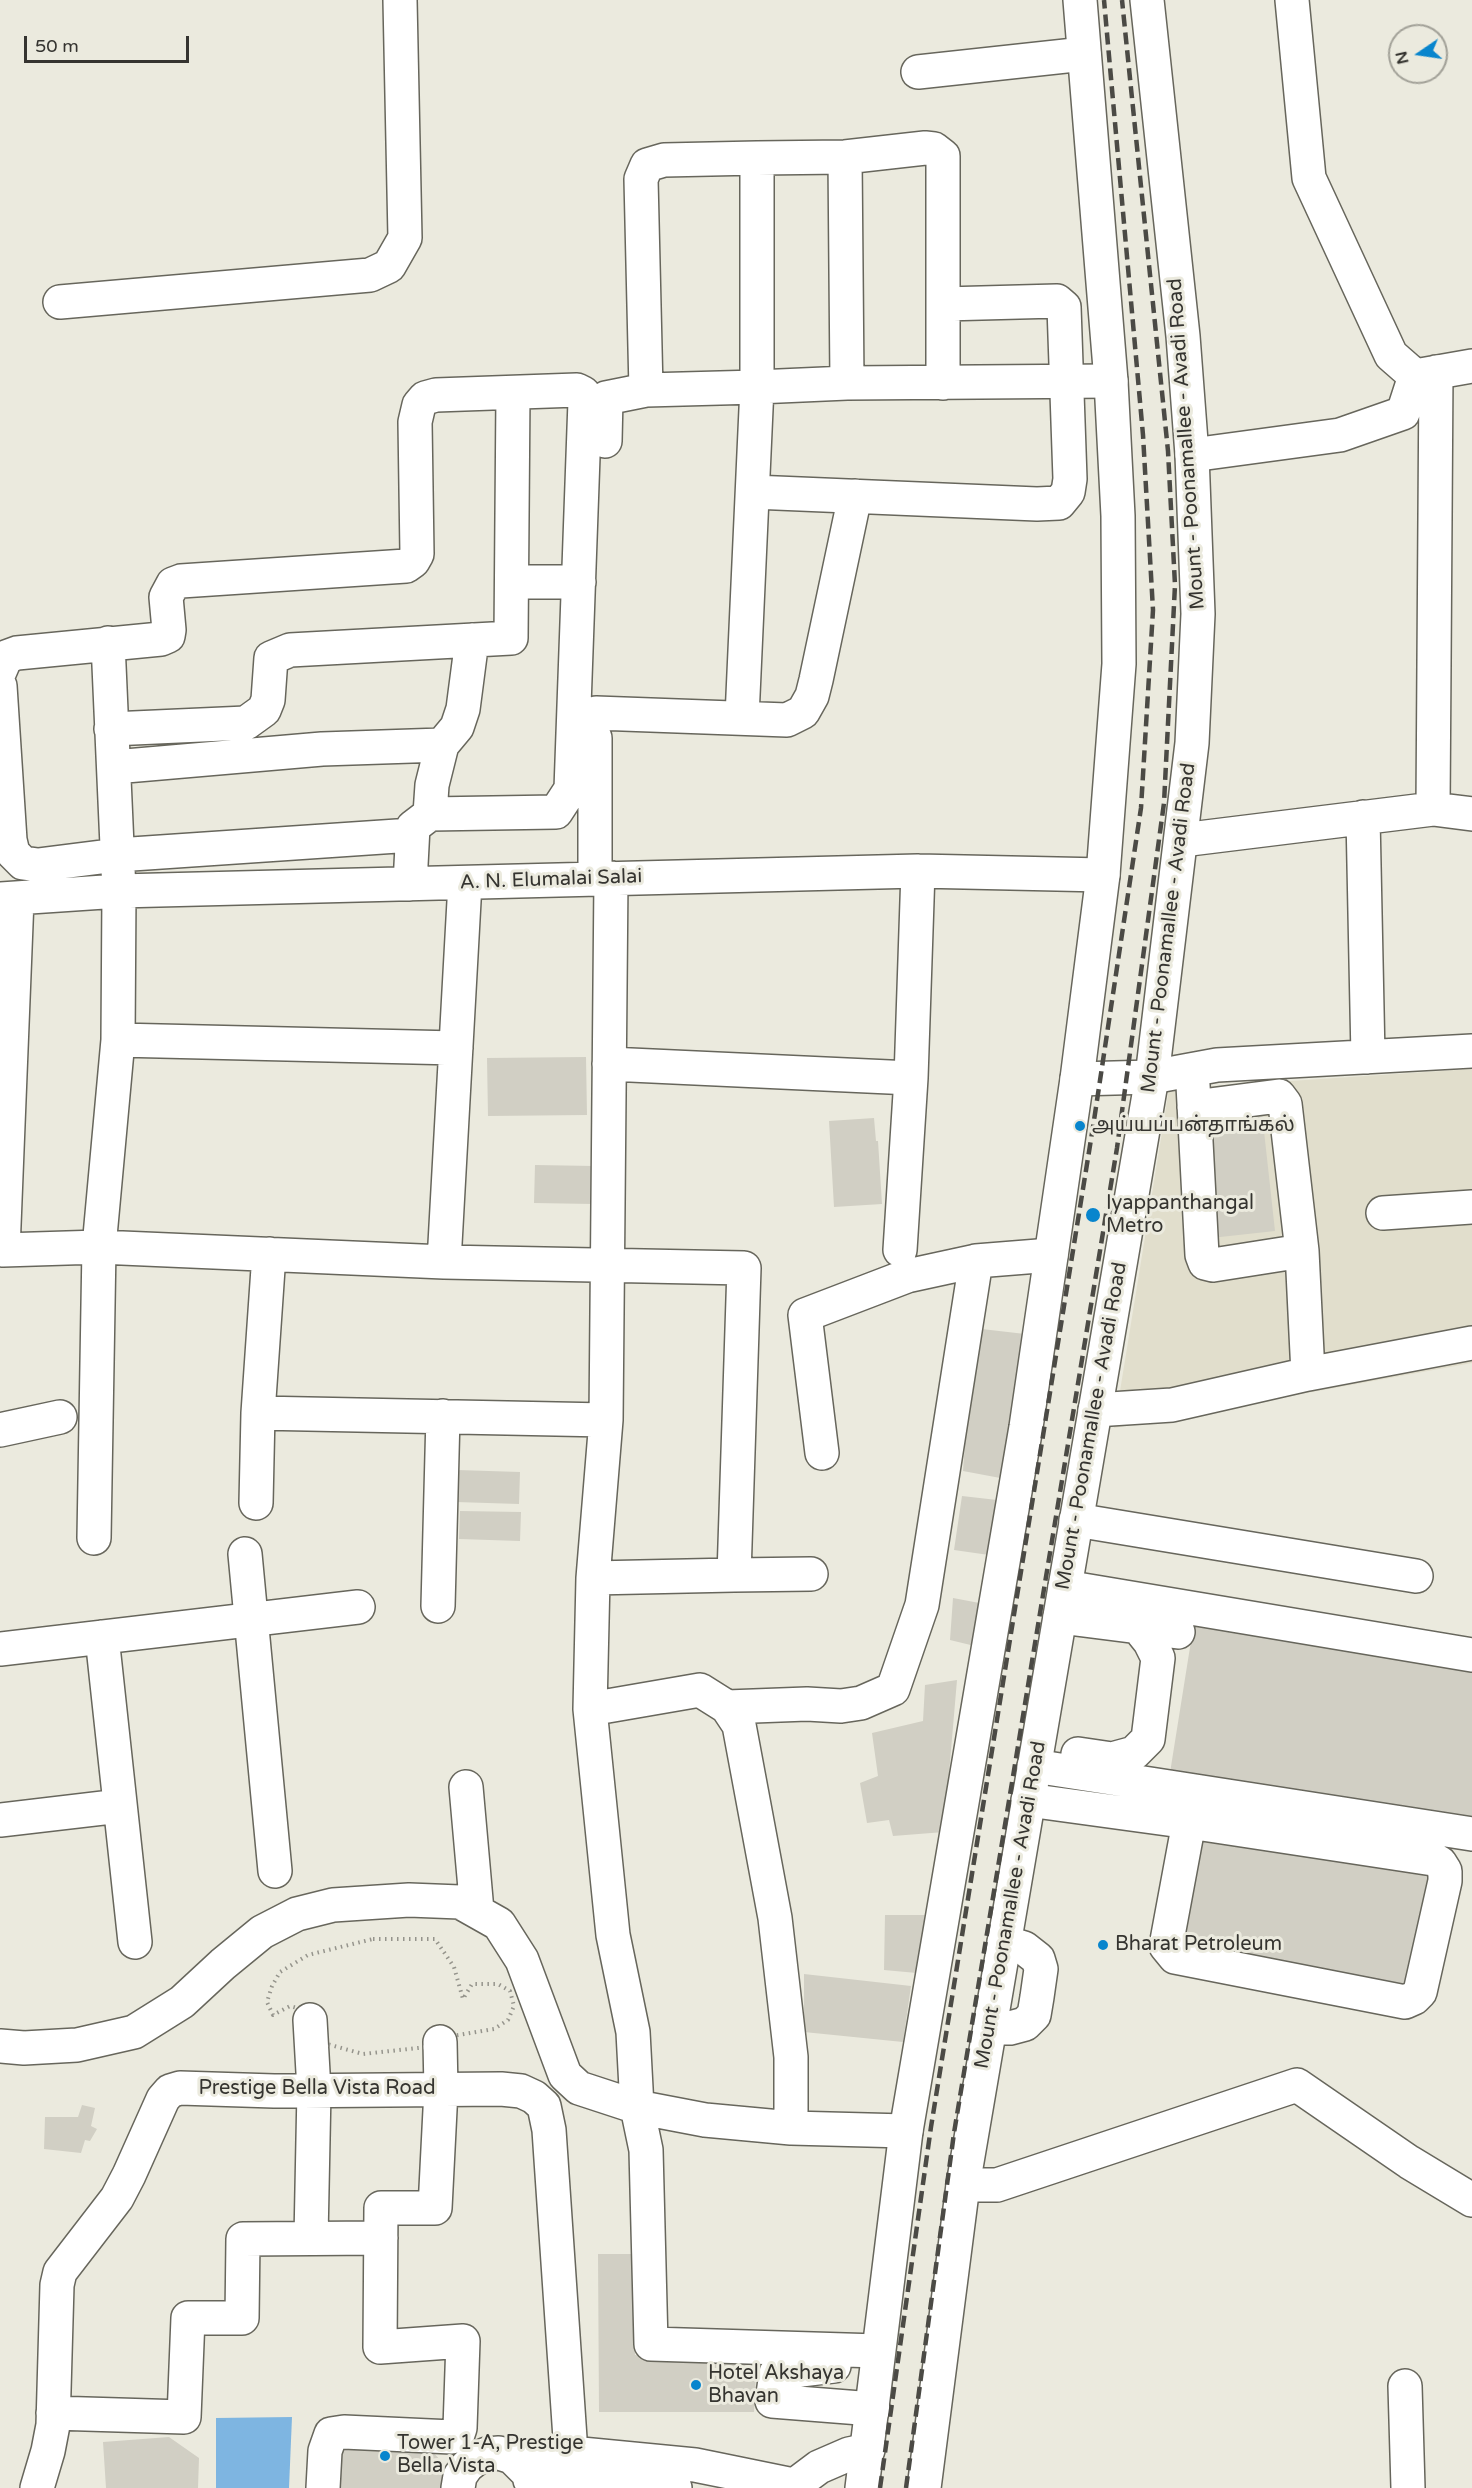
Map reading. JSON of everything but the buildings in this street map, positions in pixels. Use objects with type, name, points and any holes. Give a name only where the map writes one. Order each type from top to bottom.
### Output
[{"type":"street","points":[[60,302],[370,275],[389,266],[405,238],[400,0]]},
{"type":"street","points":[[862,2488],[906,2131],[1026,1427],[1077,1079],[1102,875],[1119,664],[1118,516],[1111,381],[1080,0]]},
{"type":"street","name":"Mount - Poonamallee - Avadi Road","points":[[924,2488],[963,2185],[1152,1077],[1192,743],[1198,614],[1192,455],[1183,336],[1147,0]]},
{"type":"street","points":[[1292,0],[1309,178],[1391,355],[1425,374],[1472,366]]},
{"type":"street","points":[[918,72],[1084,54]]},
{"type":"street","points":[[646,390],[641,179],[647,165],[664,160],[845,157],[925,148],[934,149],[943,156],[943,383]]},
{"type":"street","points":[[845,157],[847,383]]},
{"type":"street","points":[[742,717],[757,387],[757,158]]},
{"type":"street","points":[[753,492],[1059,503],[1068,492],[1070,478],[1064,307],[1057,301],[944,304]]},
{"type":"street","points":[[1192,455],[1341,435],[1403,413],[1425,374]]},
{"type":"street","points":[[1425,374],[1433,809]]},
{"type":"street","points":[[878,2356],[651,2344],[646,2150],[638,2107],[633,2032],[613,1935],[590,1708],[592,1578],[606,1420],[609,1064],[604,878],[595,862],[596,713],[606,398],[646,390],[847,383],[1111,381]]},
{"type":"street","points":[[0,671],[6,657],[17,654],[161,639],[168,636],[165,597],[173,584],[181,581],[406,566],[417,554],[415,422],[419,405],[425,398],[436,395],[577,390],[583,393],[572,779],[568,797],[556,812],[117,855],[38,865],[23,863],[13,853],[10,840],[0,686]]},
{"type":"street","points":[[111,729],[246,723],[264,710],[268,700],[271,658],[280,652],[511,638],[513,393]]},
{"type":"street","points":[[596,713],[787,720],[803,712],[812,696],[855,496]]},
{"type":"street","points":[[512,582],[579,582]]},
{"type":"street","points":[[410,884],[421,825],[442,745],[457,727],[463,709],[472,640]]},
{"type":"street","points":[[94,1538],[99,1247],[118,1040],[119,891],[108,643]]},
{"type":"street","points":[[114,767],[322,749],[442,745]]},
{"type":"street","points":[[1182,840],[1433,809],[1472,814]]},
{"type":"street","points":[[1363,817],[1368,1057]]},
{"type":"street","points":[[900,1250],[911,1078],[918,871]]},
{"type":"street","name":"A. N. Elumalai Salai","points":[[9,899],[119,891],[918,871],[1102,875]]},
{"type":"street","points":[[444,1262],[465,882]]},
{"type":"street","points":[[9,899],[3,1250],[99,1247],[444,1262],[744,1268],[734,1575]]},
{"type":"street","points":[[118,1040],[456,1048]]},
{"type":"street","points":[[1077,1079],[1152,1077],[1217,1065],[1472,1051]]},
{"type":"street","points":[[609,1064],[911,1078]]},
{"type":"street","points":[[1192,1069],[1202,1255],[1205,1263],[1214,1265],[1302,1251]]},
{"type":"street","points":[[1194,1107],[1279,1096],[1285,1104],[1302,1251],[1308,1374]]},
{"type":"street","points":[[1383,1213],[1472,1207]]},
{"type":"street","points":[[256,1503],[258,1413],[269,1254]]},
{"type":"street","points":[[822,1453],[805,1315],[907,1276],[976,1261],[1051,1255]]},
{"type":"street","points":[[727,1707],[807,1704],[840,1706],[861,1703],[893,1689],[922,1605],[976,1261]]},
{"type":"street","points":[[1095,1410],[1172,1405],[1308,1374],[1472,1343]]},
{"type":"street","points":[[258,1413],[606,1420]]},
{"type":"street","points":[[438,1606],[444,1416]]},
{"type":"street","points":[[0,1430],[60,1417]]},
{"type":"street","points":[[1076,1520],[1416,1576]]},
{"type":"street","points":[[245,1554],[275,1871]]},
{"type":"street","points":[[592,1578],[811,1574]]},
{"type":"street","points":[[1062,1602],[1126,1624],[1178,1632]]},
{"type":"street","points":[[1062,1602],[1472,1655]]},
{"type":"street","points":[[0,1643],[102,1637],[358,1607]]},
{"type":"street","points":[[1103,1758],[1134,1753],[1148,1739],[1158,1658],[1150,1642],[1126,1624]]},
{"type":"street","points":[[102,1637],[135,1942]]},
{"type":"street","points":[[590,1708],[700,1690],[727,1707],[739,1725],[775,1918],[791,2057],[791,2128]]},
{"type":"street","points":[[1036,1757],[1103,1758],[1165,1768]]},
{"type":"street","points":[[1036,1757],[1472,1834]]},
{"type":"street","points":[[466,1787],[477,1911]]},
{"type":"street","points":[[1028,1800],[1189,1822],[1433,1859],[1440,1863],[1445,1871],[1445,1881],[1420,1992],[1405,2002],[1175,1957],[1166,1946],[1189,1822]]},
{"type":"street","points":[[0,1820],[120,1806]]},
{"type":"street","points":[[0,2046],[24,2048],[77,2045],[134,2032],[182,2002],[262,1932],[297,1914],[333,1905],[409,1900],[460,1902],[500,1924],[522,1960],[565,2075],[579,2088],[638,2107],[705,2120],[791,2128],[906,2131]]},
{"type":"street","points":[[310,2020],[314,2090],[311,2238]]},
{"type":"street","points":[[440,2042],[441,2090],[435,2208],[381,2208],[380,2347],[463,2341],[460,2428],[467,2446],[467,2466],[460,2476],[458,2488]]},
{"type":"street","points":[[963,2185],[998,2186],[1296,2085],[1409,2162],[1472,2200]]},
{"type":"street","name":"Prestige Bella Vista Road","points":[[37,2488],[48,2451],[53,2413],[57,2285],[60,2272],[117,2198],[166,2095],[177,2088],[185,2087],[521,2091],[534,2097],[544,2106],[549,2130],[584,2471]]},
{"type":"street","points":[[53,2413],[184,2417],[188,2318],[242,2318],[243,2239],[381,2238]]},
{"type":"street","points":[[873,2409],[772,2401],[776,2373],[878,2356]]},
{"type":"street","points":[[1405,2386],[1408,2488]]},
{"type":"street","points":[[323,2488],[326,2451],[331,2434],[344,2432],[436,2438],[487,2454],[499,2453],[524,2475],[556,2476],[584,2471],[695,2465],[792,2487],[819,2467],[849,2454],[868,2450]]},
{"type":"street","points":[[584,2471],[675,2488]]},
{"type":"path","points":[[373,1939],[435,1939],[454,1967],[463,1999],[472,1984],[498,1984],[510,1991],[514,2006],[508,2020],[494,2030],[453,2036],[427,2047],[363,2054],[327,2044],[310,2020],[304,2010],[290,2006],[273,2015],[267,2002],[280,1972],[308,1955],[373,1939]]},
{"type":"shaded area","points":[[1472,1069],[1472,1363],[1114,1428],[1169,1089]]},
{"type":"water","points":[[292,2417],[289,2488],[216,2488],[216,2418]]},
{"type":"railway","points":[[880,2488],[931,2127],[1093,1127],[1141,808],[1153,610],[1143,435],[1104,0]]},
{"type":"railway","points":[[906,2488],[954,2133],[1117,1148],[1164,803],[1175,585],[1168,451],[1122,0]]},
{"type":"place","name":"அய்யப்பன்தாங்கல்","points":[[1080,1126]]},
{"type":"place","name":"Iyappanthangal Metro","points":[[1093,1215]]},
{"type":"place","name":"Bharat Petroleum","points":[[1103,1945]]},
{"type":"place","name":"Hotel Akshaya Bhavan","points":[[696,2385]]},
{"type":"place","name":"Tower 1-A, Prestige Bella Vista","points":[[385,2456]]}]
